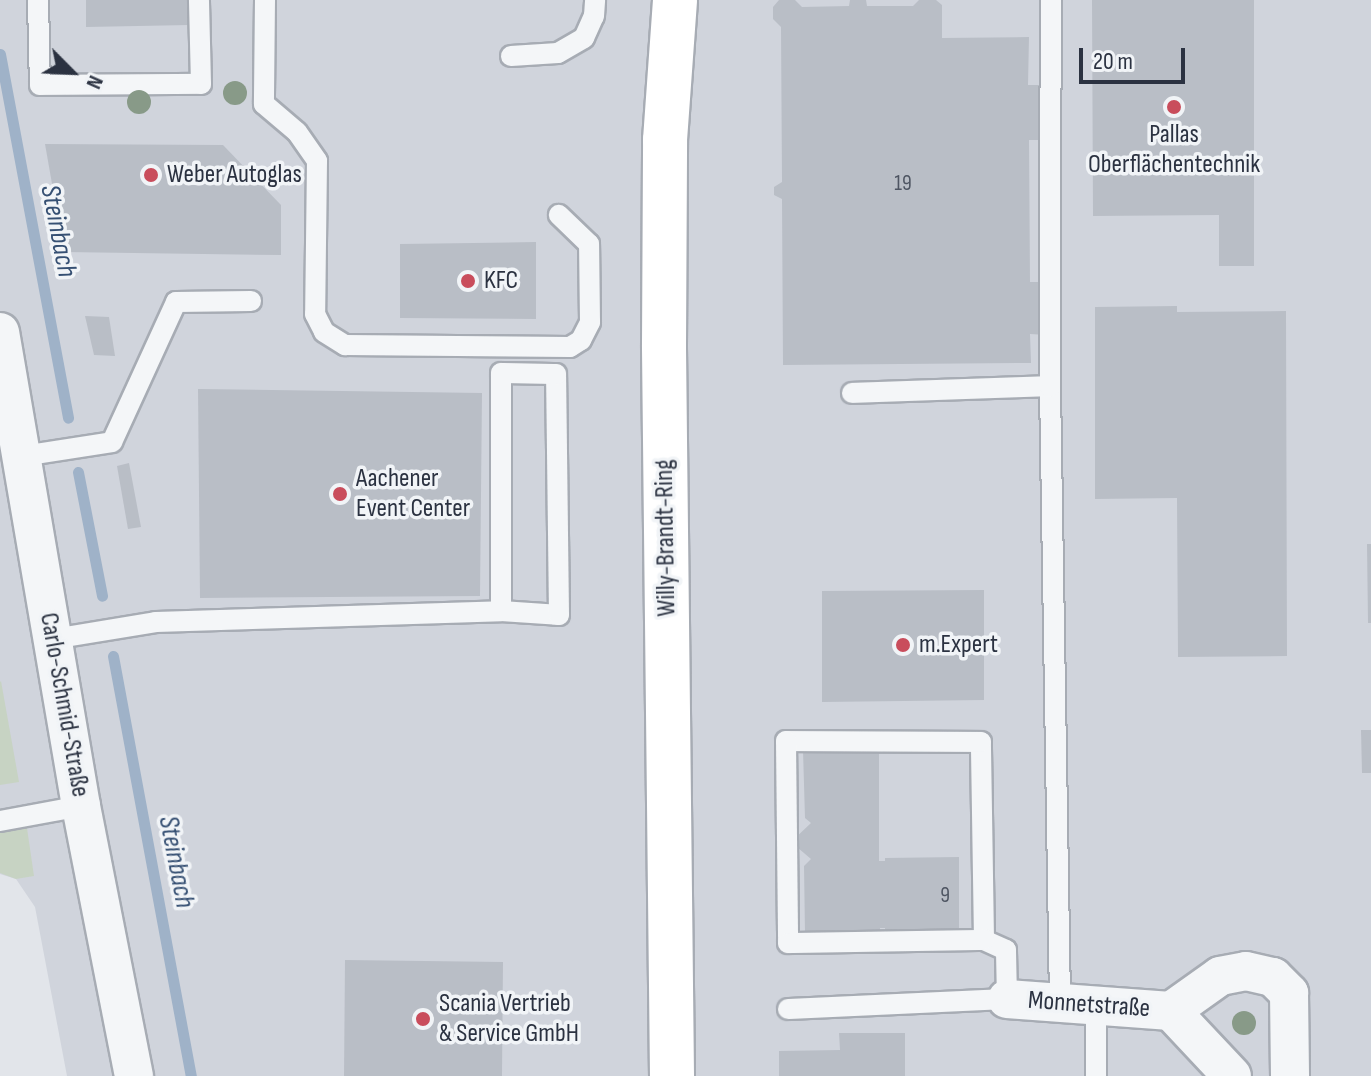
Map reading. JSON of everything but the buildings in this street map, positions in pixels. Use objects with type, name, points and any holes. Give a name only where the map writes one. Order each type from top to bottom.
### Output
[{"type":"street","name":"Willy-Brandt-Ring","points":[[672,1076],[664,345],[665,140],[675,0]]},
{"type":"street","name":"Carlo-Schmid-Straße","points":[[0,332],[81,806],[134,1076]]},
{"type":"street","name":"Monnetstraße","points":[[1007,999],[1171,1011],[1220,976],[1246,971],[1273,977],[1289,993],[1290,1076]]},
{"type":"street","name":"Monnetstraße","points":[[1171,1011],[1232,1076]]},
{"type":"lane","points":[[38,0],[40,85],[55,85],[201,84],[199,0]]},
{"type":"lane","points":[[265,0],[264,104],[297,132],[317,161],[315,314],[324,332],[345,345],[570,347],[581,340],[590,322],[589,244],[559,215]]},
{"type":"lane","points":[[511,56],[558,53],[584,38],[594,16],[595,0]]},
{"type":"lane","points":[[1051,0],[1050,386],[1078,1004],[1096,1076]]},
{"type":"lane","points":[[22,456],[112,442],[176,302],[251,301]]},
{"type":"lane","points":[[53,639],[156,622],[501,611],[559,615],[556,374],[501,373],[501,611]]},
{"type":"lane","points":[[852,393],[1050,386]]},
{"type":"lane","points":[[788,1009],[1007,999],[1006,950],[984,940],[788,943],[786,741],[981,742],[984,940]]},
{"type":"lane","points":[[0,821],[81,806]]},
{"type":"shaded area","points":[[0,0],[1371,0],[1371,1076],[67,1076],[35,907],[16,879],[0,874]]},
{"type":"green space","points":[[0,682],[19,782],[0,785]]},
{"type":"green space","points":[[27,828],[34,876],[16,879],[0,873],[0,833]]},
{"type":"waterway","name":"Steinbach","points":[[0,54],[68,418]]},
{"type":"waterway","name":"Steinbach","points":[[78,472],[102,596]]},
{"type":"waterway","name":"Steinbach","points":[[113,656],[191,1076]]},
{"type":"place","name":"Pallas Oberflächentechnik","points":[[1174,107]]},
{"type":"place","name":"Weber Autoglas","points":[[151,175]]},
{"type":"place","name":"KFC","points":[[468,281]]},
{"type":"place","name":"Aachener Event Center","points":[[340,494]]},
{"type":"place","name":"m.Expert","points":[[903,645]]},
{"type":"place","name":"Scania Vertrieb & Service GmbH","points":[[423,1019]]}]
